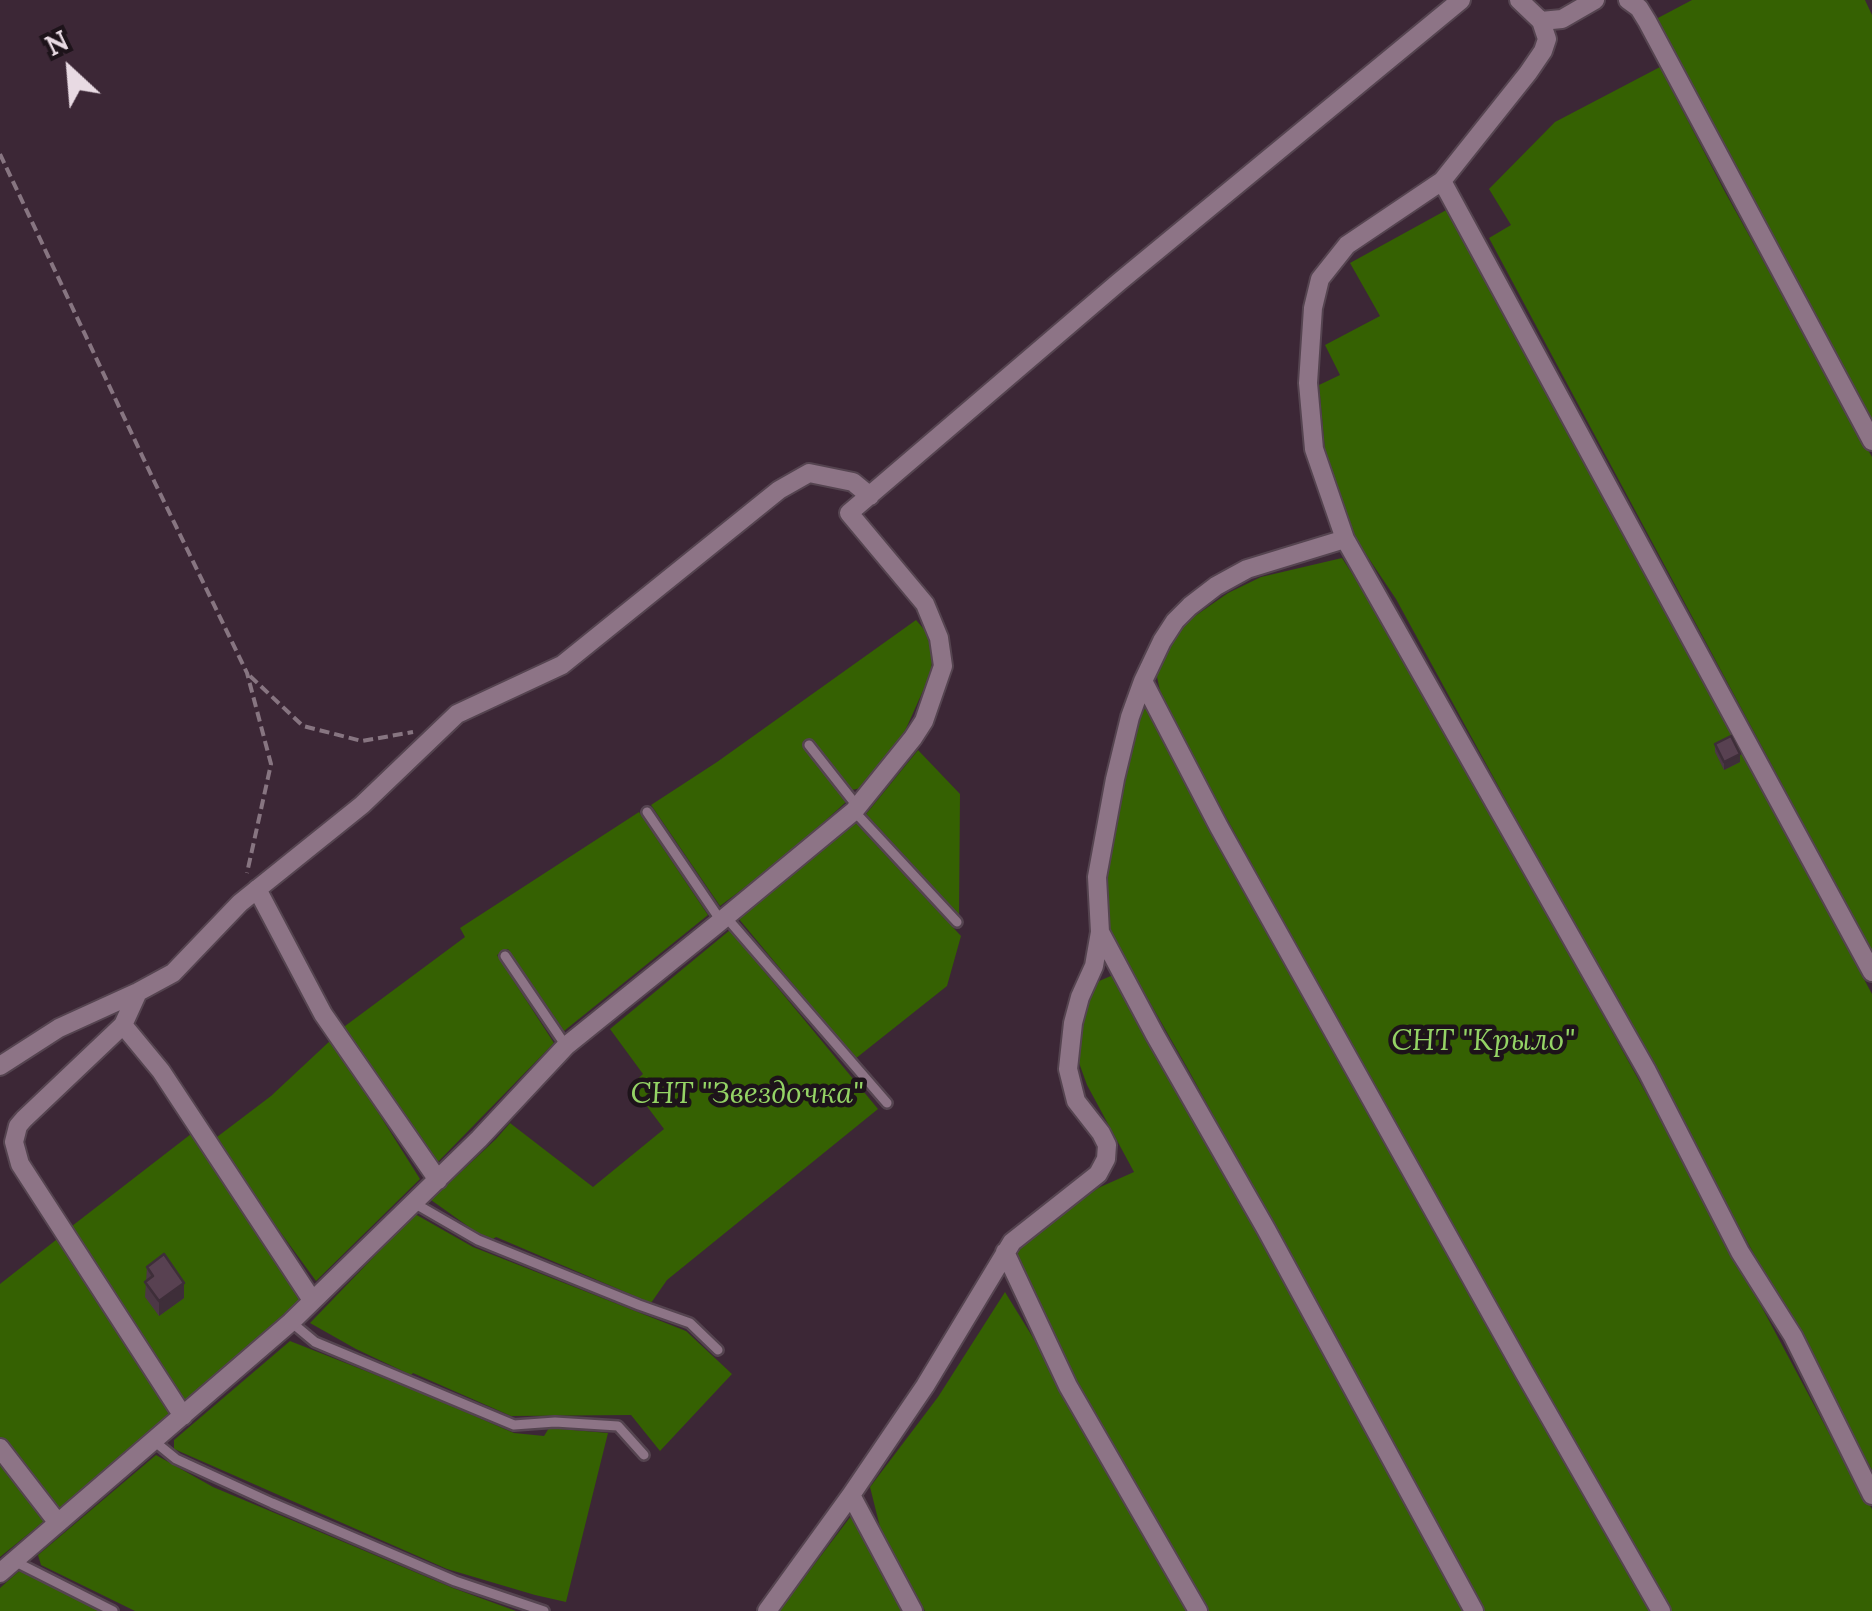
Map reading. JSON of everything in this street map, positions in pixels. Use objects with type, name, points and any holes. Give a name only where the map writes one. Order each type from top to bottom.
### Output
[{"type":"street","points":[[7,1567],[290,1322],[438,1180],[566,1046],[855,809],[924,722],[943,666],[939,638],[925,604],[849,513],[1119,282],[1460,0]]},
{"type":"street","points":[[1519,0],[1541,21],[1546,39],[1528,72],[1442,181],[1347,244],[1320,279],[1313,308],[1308,384],[1314,450],[1345,538],[1647,1071],[1740,1252],[1792,1336],[1872,1495]]},
{"type":"street","points":[[1541,21],[1562,19],[1595,0]]},
{"type":"street","points":[[1628,0],[1647,21],[1872,442]]},
{"type":"street","points":[[1442,181],[1872,972]]},
{"type":"street","points":[[0,1066],[58,1028],[173,974],[240,903],[362,805],[458,714],[562,665],[780,490],[809,473],[853,482],[870,496]]},
{"type":"street","points":[[767,1611],[925,1386],[1012,1242],[1098,1174],[1106,1159],[1107,1145],[1076,1101],[1068,1069],[1072,1023],[1094,966],[1100,932],[1097,877],[1130,717],[1162,641],[1175,622],[1216,586],[1247,569],[1345,538]]},
{"type":"street","points":[[1144,681],[1228,844],[1661,1611]]},
{"type":"street","points":[[257,889],[323,1014],[438,1180]]},
{"type":"street","points":[[1100,932],[1474,1611]]},
{"type":"street","points":[[138,992],[123,1025],[24,1118],[14,1134],[14,1142],[20,1164],[183,1416]]},
{"type":"street","points":[[123,1025],[160,1071],[312,1300]]},
{"type":"street","points":[[1006,1252],[1068,1386],[1198,1611]]},
{"type":"street","points":[[0,1448],[58,1523]]},
{"type":"street","points":[[851,1496],[913,1611]]},
{"type":"lane","points":[[809,745],[855,809],[957,922]]},
{"type":"lane","points":[[647,812],[724,919],[886,1103]]},
{"type":"lane","points":[[505,956],[566,1046]]},
{"type":"lane","points":[[414,1203],[478,1240],[690,1323],[718,1350]]},
{"type":"lane","points":[[290,1322],[315,1342],[514,1424],[618,1426],[644,1455]]},
{"type":"lane","points":[[154,1442],[176,1460],[272,1503],[455,1581],[544,1611]]},
{"type":"lane","points":[[7,1567],[113,1611]]},
{"type":"path","points":[[0,154],[247,673],[271,764],[240,903]]},
{"type":"path","points":[[247,673],[303,726],[362,742],[445,726]]},
{"type":"green space","points":[[1692,0],[1865,0],[1872,15],[1872,426],[1656,19]]},
{"type":"green space","points":[[1660,67],[1872,457],[1872,952],[1489,238],[1511,225],[1489,189],[1555,122]]},
{"type":"green space","name":"СНТ \"Крыло\"","points":[[1450,208],[1872,994],[1872,1470],[1396,599],[1357,541],[1326,461],[1319,385],[1340,375],[1325,345],[1380,316],[1350,263]]},
{"type":"green space","name":"СНТ \"Крыло\"","points":[[1342,558],[1415,678],[1599,1008],[1872,1509],[1872,1611],[1670,1611],[1365,1071],[1162,700],[1156,672],[1179,630],[1195,616],[1228,593],[1261,577]]},
{"type":"green space","points":[[916,620],[935,642],[930,675],[884,766],[861,788],[852,790],[812,740],[804,745],[846,802],[783,859],[720,906],[651,805]]},
{"type":"green space","name":"СНТ \"Крыло\"","points":[[1146,708],[1652,1611],[1484,1611],[1109,931],[1103,891],[1127,751],[1136,716]]},
{"type":"green space","points":[[918,750],[960,794],[959,915],[866,814]]},
{"type":"green space","name":"СНТ \"Звездочка\"","points":[[639,812],[708,915],[564,1031],[508,949],[497,955],[554,1043],[435,1165],[341,1029],[465,937],[460,928]]},
{"type":"green space","name":"СНТ \"Звездочка\"","points":[[855,822],[961,936],[947,986],[855,1059],[739,919]]},
{"type":"green space","name":"СНТ \"Звездочка\"","points":[[730,930],[878,1109],[667,1280],[651,1303],[476,1232],[431,1200],[510,1123],[593,1187],[664,1129],[631,1085],[643,1074],[610,1029]]},
{"type":"green space","points":[[1113,975],[1209,1140],[1467,1611],[1207,1611],[1087,1400],[1016,1266],[1018,1252],[1027,1241],[1098,1188],[1134,1172],[1087,1085],[1078,1060],[1084,1014],[1093,989],[1097,982]]},
{"type":"green space","points":[[332,1039],[420,1179],[316,1281],[213,1140],[271,1096]]},
{"type":"green space","points":[[191,1134],[303,1297],[185,1402],[72,1226]]},
{"type":"green space","points":[[415,1214],[473,1247],[686,1331],[732,1374],[660,1451],[631,1415],[511,1416],[411,1375],[310,1323]]},
{"type":"green space","points":[[61,1236],[174,1412],[57,1510],[0,1439],[0,1284]]},
{"type":"green space","points":[[1005,1292],[1188,1611],[925,1611],[881,1531],[870,1487],[938,1397]]},
{"type":"green space","points":[[290,1341],[514,1433],[544,1436],[549,1428],[608,1433],[566,1602],[447,1569],[174,1449],[174,1440]]},
{"type":"green space","points":[[156,1455],[213,1487],[516,1611],[135,1611],[41,1565],[38,1555]]},
{"type":"green space","points":[[0,1459],[47,1519],[0,1557]]},
{"type":"green space","points":[[851,1516],[905,1611],[779,1611]]},
{"type":"green space","points":[[19,1571],[99,1611],[0,1611],[0,1588]]},
{"type":"building","points":[[1731,736],[1740,754],[1724,762],[1715,744]]},
{"type":"building","points":[[164,1254],[184,1283],[159,1301],[145,1282],[153,1276],[147,1267]]}]
